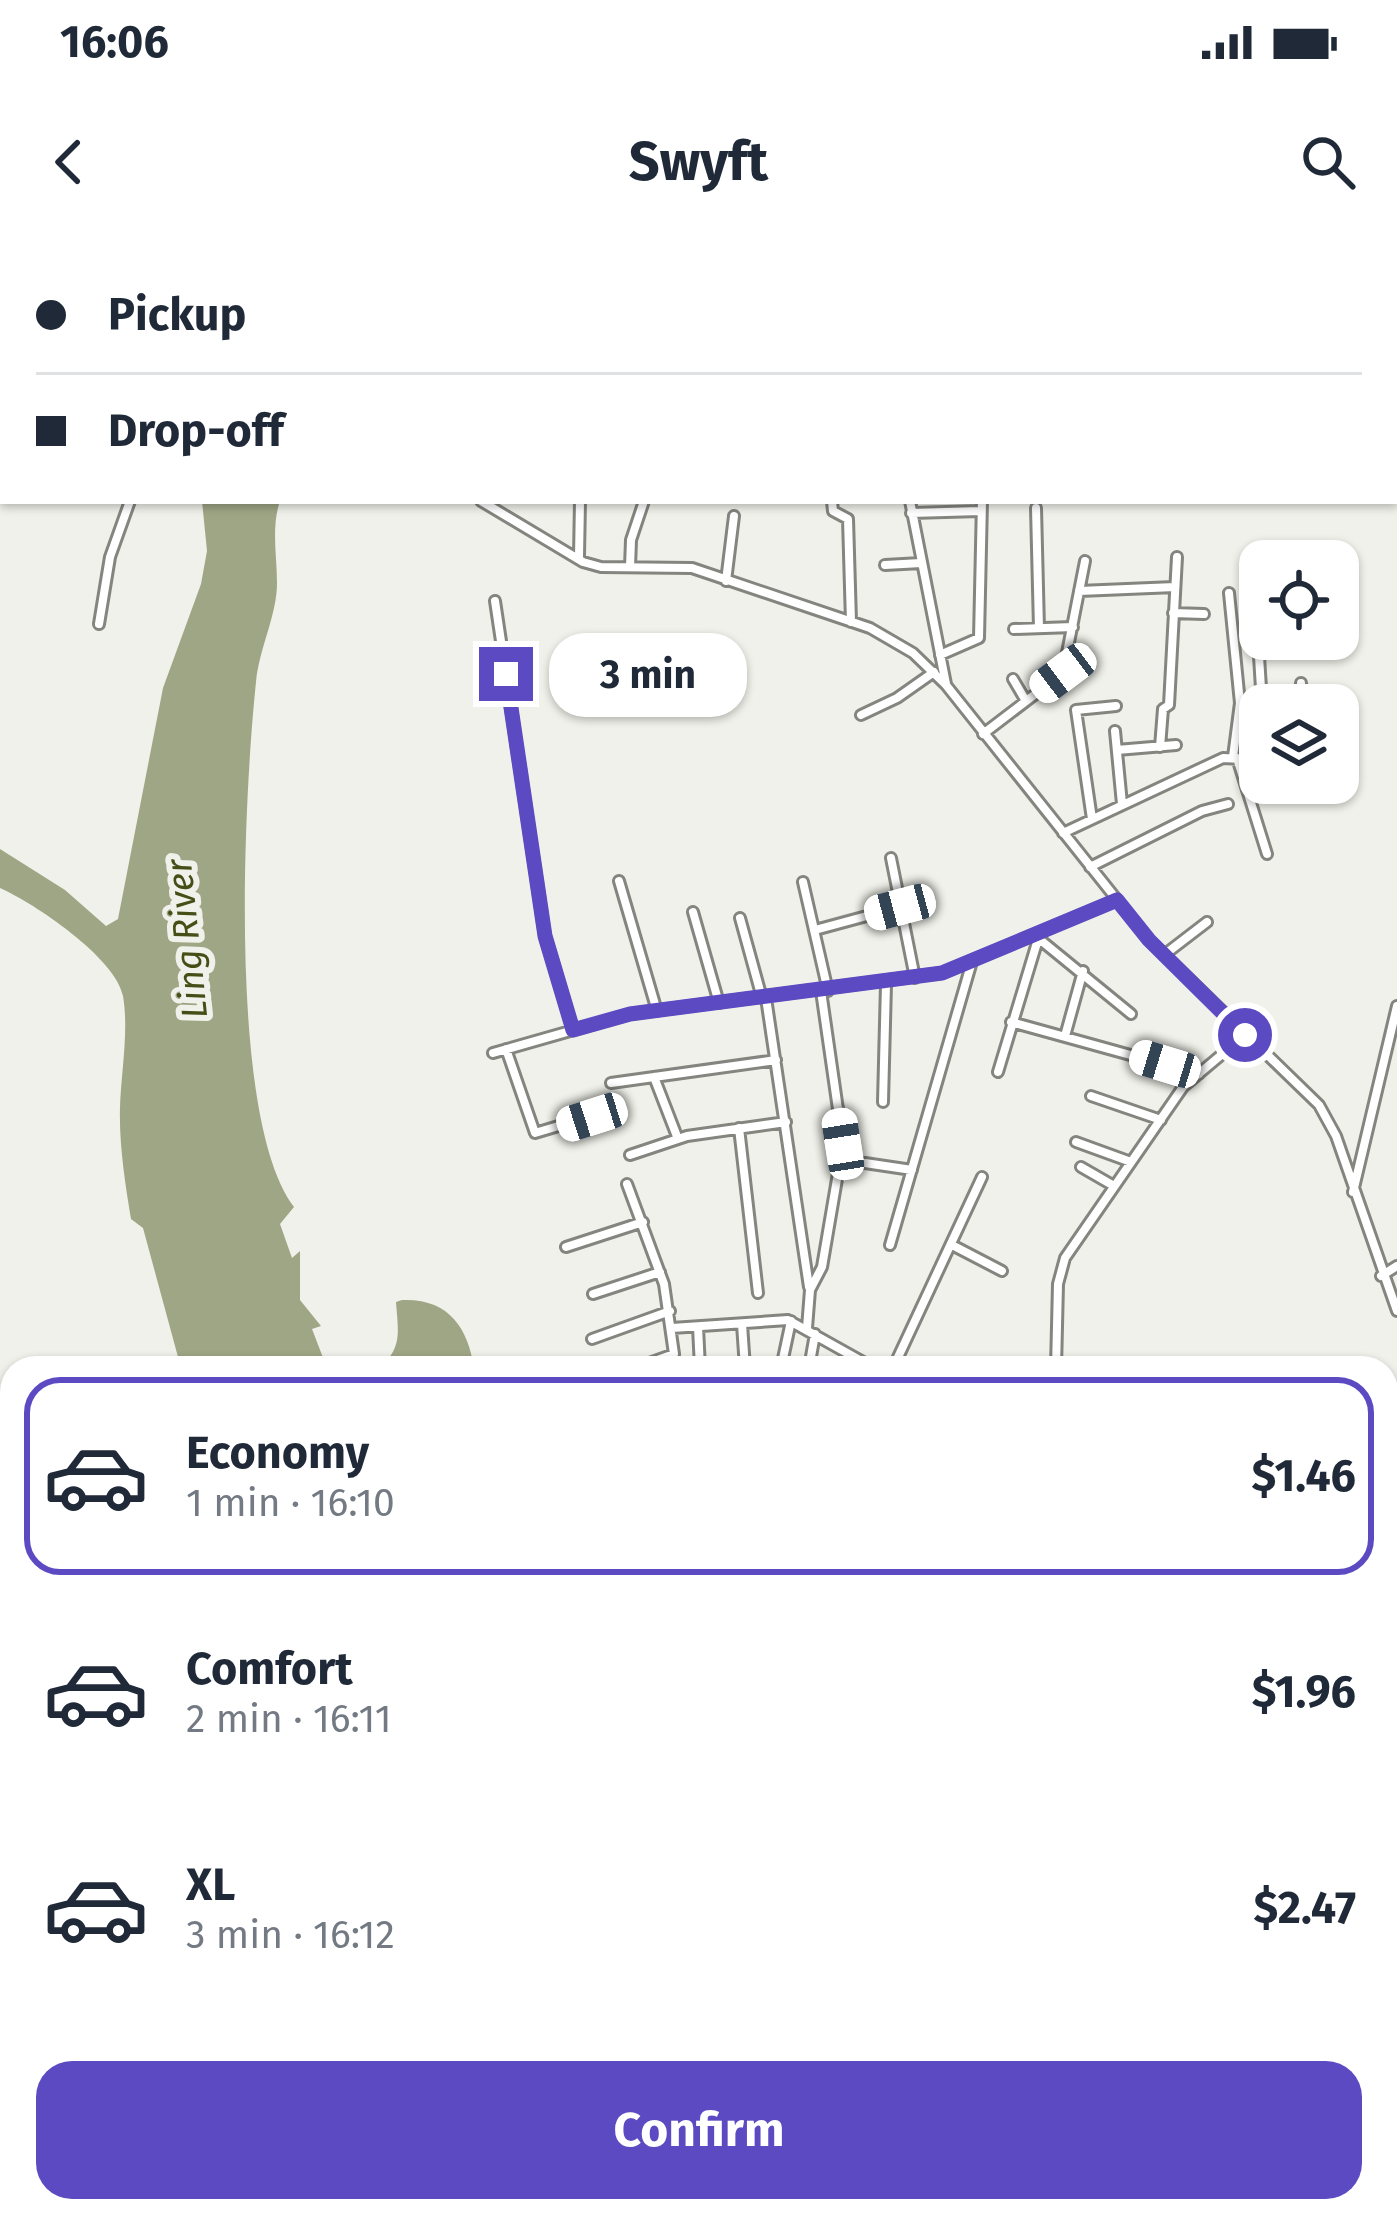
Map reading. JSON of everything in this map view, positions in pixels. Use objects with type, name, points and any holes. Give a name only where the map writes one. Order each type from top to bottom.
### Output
[{"type":"street","points":[[99,624],[110,557],[129,504]]},
{"type":"street","points":[[487,504],[579,559],[602,567],[692,568],[851,622],[914,653],[946,685],[1164,955],[1319,1105],[1336,1136],[1397,1311]]},
{"type":"street","points":[[579,559],[580,504]]},
{"type":"street","points":[[629,567],[631,540],[643,504]]},
{"type":"street","points":[[832,504],[833,511],[848,519],[851,622]]},
{"type":"street","points":[[910,504],[946,685]]},
{"type":"street","points":[[911,513],[981,506],[979,638],[940,655]]},
{"type":"street","points":[[1036,508],[1039,628]]},
{"type":"street","points":[[726,581],[734,516]]},
{"type":"street","points":[[1160,747],[1163,709],[1169,705],[1178,557]]},
{"type":"street","points":[[983,734],[1063,673],[1084,561]]},
{"type":"street","points":[[885,565],[921,563]]},
{"type":"street","points":[[1079,591],[1175,587]]},
{"type":"street","points":[[1229,593],[1239,686],[1235,758],[1267,854]]},
{"type":"street","points":[[495,601],[545,936],[573,1030]]},
{"type":"street","points":[[1173,613],[1204,614]]},
{"type":"street","points":[[1015,629],[1073,627]]},
{"type":"street","points":[[861,715],[897,698],[934,671]]},
{"type":"street","points":[[1012,679],[1026,701]]},
{"type":"street","points":[[1092,819],[1076,710],[1116,706]]},
{"type":"street","points":[[1115,731],[1123,804]]},
{"type":"street","points":[[1117,750],[1176,745]]},
{"type":"street","points":[[1063,833],[1239,758]]},
{"type":"street","points":[[1090,867],[1202,811],[1228,804]]},
{"type":"street","points":[[891,858],[915,978]]},
{"type":"street","points":[[620,881],[657,1011]]},
{"type":"street","points":[[803,882],[815,930],[843,1144],[822,1267],[810,1290]]},
{"type":"street","points":[[493,1053],[657,1011],[915,978],[972,964],[1117,900]]},
{"type":"street","points":[[815,930],[900,907]]},
{"type":"street","points":[[693,911],[719,1004]]},
{"type":"street","points":[[740,918],[764,998],[786,1122],[810,1290],[810,1356]]},
{"type":"street","points":[[1164,955],[1207,922]]},
{"type":"street","points":[[1039,936],[1131,1014]]},
{"type":"street","points":[[998,1072],[1039,936]]},
{"type":"street","points":[[890,1245],[972,964]]},
{"type":"street","points":[[1065,1036],[1083,971]]},
{"type":"street","points":[[883,1102],[886,984]]},
{"type":"street","points":[[1353,1194],[1397,1006]]},
{"type":"street","points":[[1011,1022],[1198,1074]]},
{"type":"street","points":[[1056,1356],[1058,1284],[1065,1258],[1160,1120],[1198,1074],[1245,1035]]},
{"type":"street","points":[[506,1049],[535,1133],[592,1117]]},
{"type":"street","points":[[611,1084],[776,1060]]},
{"type":"street","points":[[654,1077],[678,1139]]},
{"type":"street","points":[[1090,1096],[1160,1120]]},
{"type":"street","points":[[630,1155],[678,1139],[786,1122]]},
{"type":"street","points":[[740,1128],[758,1293]]},
{"type":"street","points":[[1076,1142],[1131,1162]]},
{"type":"street","points":[[866,1163],[912,1170]]},
{"type":"street","points":[[1082,1167],[1114,1186]]},
{"type":"street","points":[[899,1356],[982,1178]]},
{"type":"street","points":[[628,1184],[670,1311],[674,1354],[668,1356]]},
{"type":"street","points":[[566,1247],[643,1222]]},
{"type":"street","points":[[952,1245],[1001,1271]]},
{"type":"street","points":[[1381,1276],[1397,1266]]},
{"type":"street","points":[[593,1294],[660,1272]]},
{"type":"street","points":[[592,1339],[670,1311]]},
{"type":"street","points":[[672,1328],[791,1321],[846,1356]]},
{"type":"street","points":[[784,1356],[791,1321]]},
{"type":"street","points":[[742,1324],[744,1356]]},
{"type":"street","points":[[698,1327],[699,1356]]},
{"type":"water","name":"Ling River","points":[[202,504],[279,504],[276,595],[256,682],[247,800],[245,955],[258,1104],[273,1164],[294,1207],[280,1224],[292,1258],[300,1251],[300,1300],[321,1326],[312,1329],[322,1356],[178,1356],[143,1228],[131,1219],[120,1122],[123,996],[106,965],[90,949],[33,906],[0,888],[0,849],[65,890],[106,926],[118,919],[163,688],[201,584],[207,551]]},
{"type":"water","points":[[418,1301],[443,1310],[461,1328],[471,1356],[390,1356],[398,1330],[396,1302]]},
{"type":"route","points":[[506,674],[545,936],[573,1030],[630,1014],[886,984],[942,973],[1117,900],[1149,940],[1245,1035]]}]
